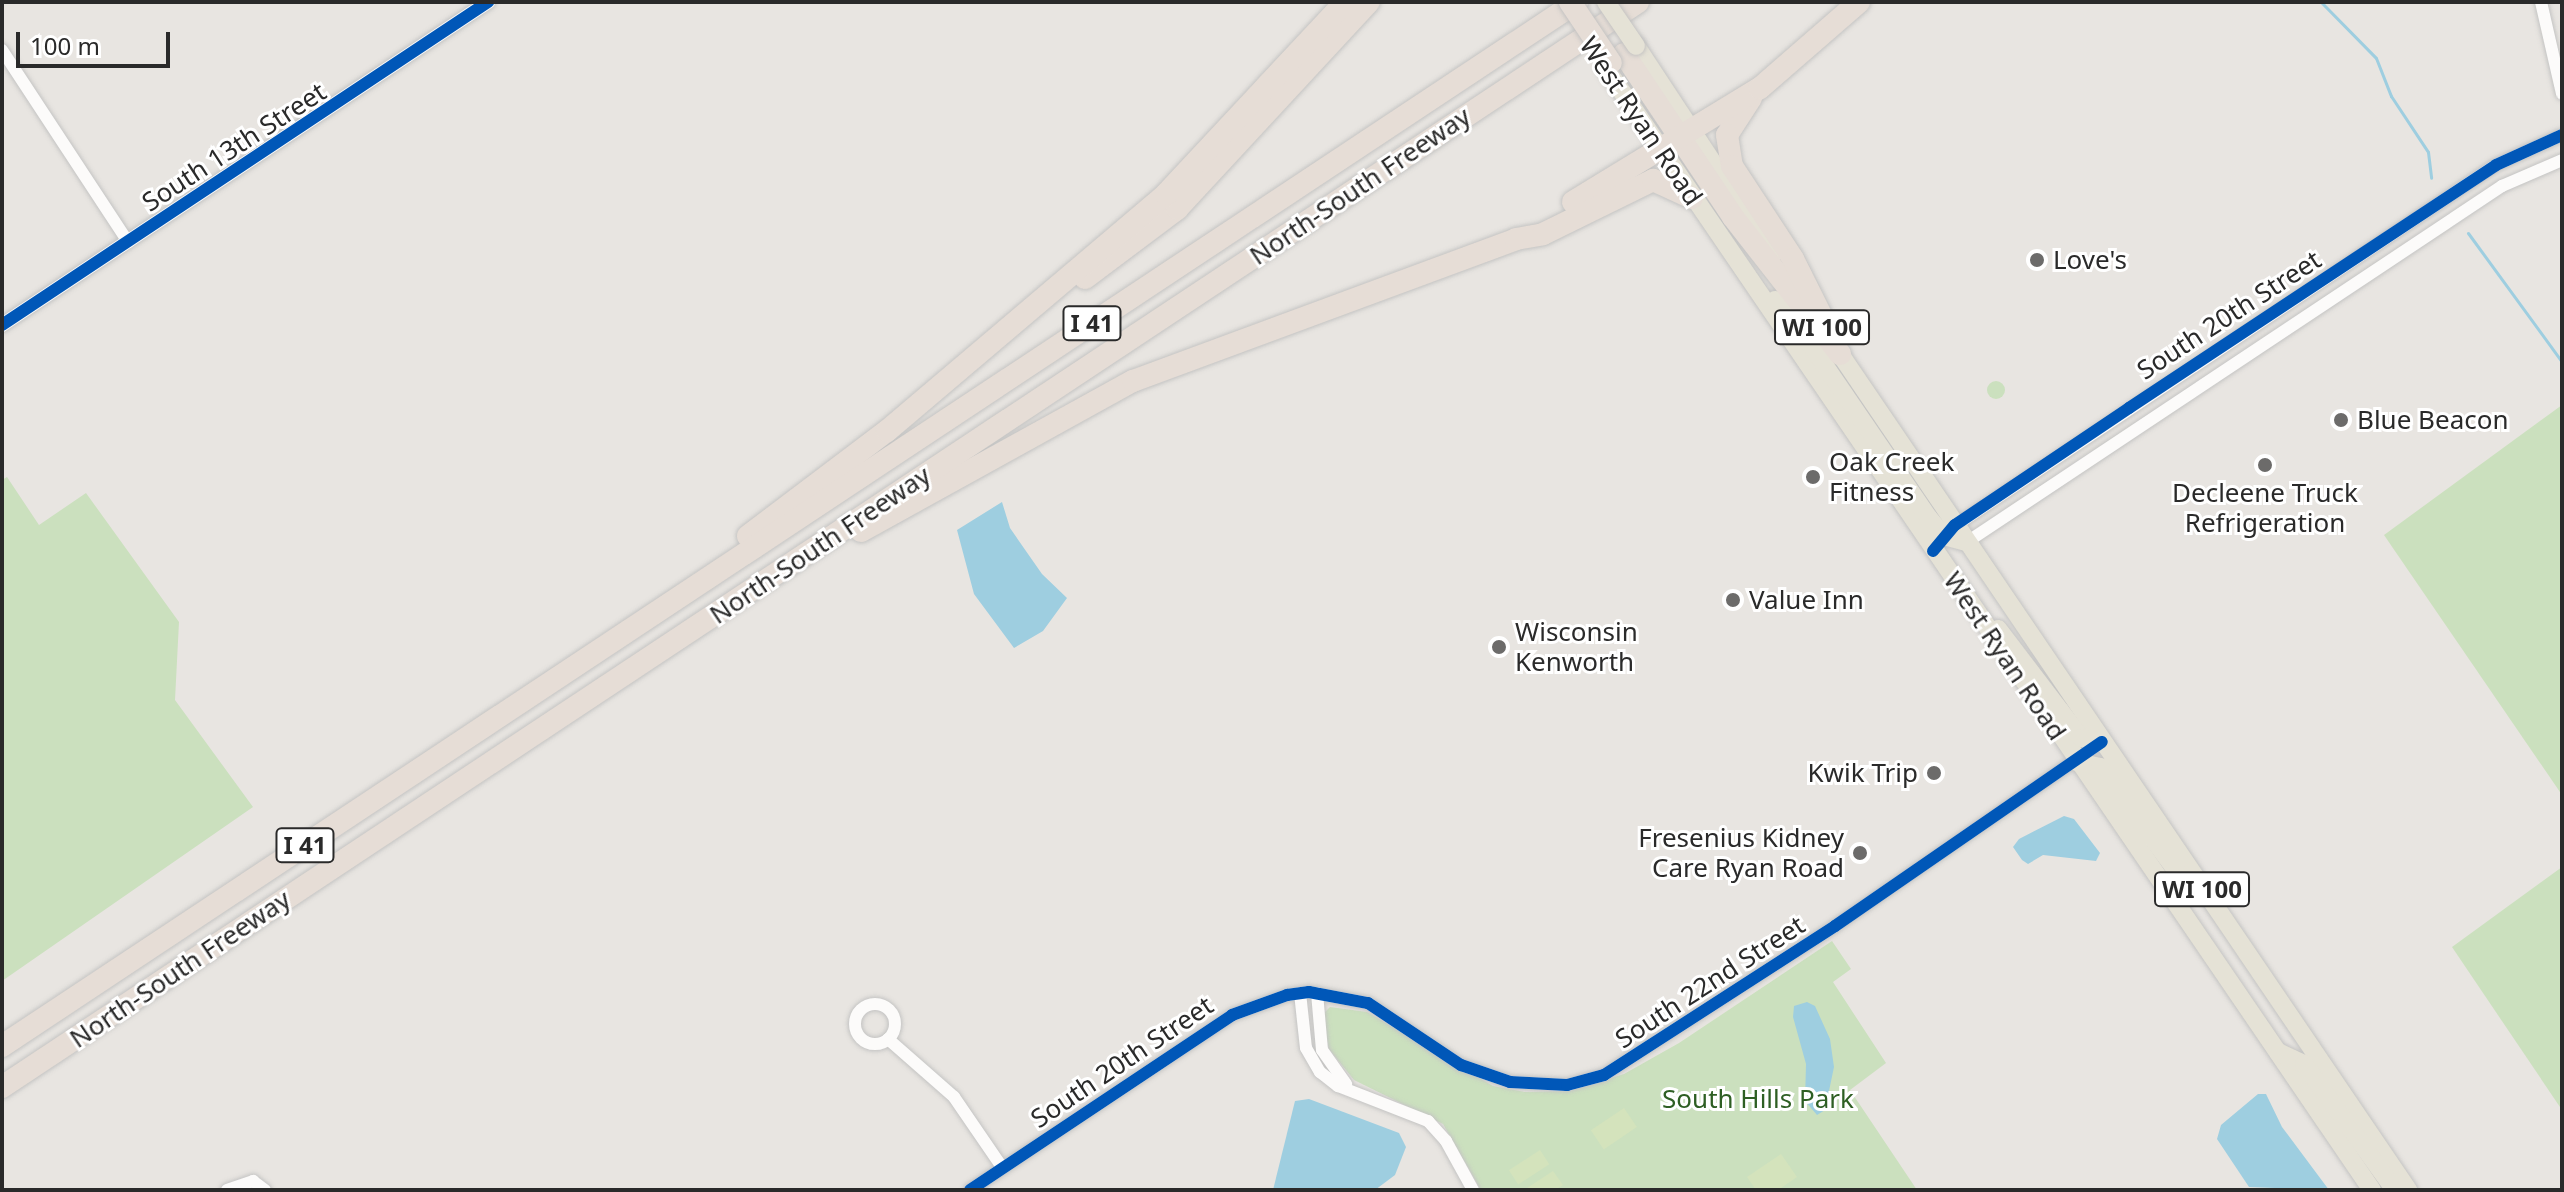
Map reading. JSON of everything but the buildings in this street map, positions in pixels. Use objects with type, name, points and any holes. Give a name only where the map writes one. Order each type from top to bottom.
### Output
[{"type":"highway","points":[[999,338],[1046,292],[1166,194],[1345,2]]},
{"type":"highway","points":[[607,644],[887,431],[999,338],[1177,209],[1369,2]]},
{"type":"highway","points":[[1570,2],[1619,58]]},
{"type":"highway","name":"North-South Freeway","points":[[2,1046],[1577,2]]},
{"type":"highway","points":[[1588,2],[1649,119],[1680,131],[1741,228],[1840,354]]},
{"type":"highway","name":"North-South Freeway","points":[[2,1087],[1638,2]]},
{"type":"highway","points":[[1516,239],[1659,148],[1680,131],[1760,88],[1859,2]]},
{"type":"highway","points":[[1760,88],[1727,135],[1729,156],[1793,259],[1840,354]]},
{"type":"highway","points":[[784,569],[888,518],[1133,381],[1516,239],[1543,234],[1653,180],[1692,198]]},
{"type":"main road","name":"West Ryan Road","points":[[1560,2],[1619,58]]},
{"type":"main road","name":"West Ryan Road","points":[[1606,2],[1619,58],[1659,148],[1729,251],[1944,537]]},
{"type":"main road","name":"West Ryan Road","points":[[1840,354],[1944,537],[1965,597],[2372,1190]]},
{"type":"main road","points":[[1944,537],[1967,542]]},
{"type":"main road","name":"West Ryan Road","points":[[1967,542],[2408,1190]]},
{"type":"main road","points":[[1965,597],[2030,667],[2081,738],[2102,742]]},
{"type":"main road","points":[[2077,762],[2100,767],[2162,857],[2231,931]]},
{"type":"main road","points":[[2200,940],[2249,991],[2275,1031],[2302,1036]]},
{"type":"main road","points":[[2278,1052],[2304,1064],[2395,1190]]},
{"type":"main road","points":[[2358,1170],[2378,1190]]},
{"type":"street","name":"South 13th Street","points":[[2,325],[488,2]]},
{"type":"street","points":[[2541,2],[2562,94]]},
{"type":"street","points":[[2,50],[128,242]]},
{"type":"street","name":"South 20th Street","points":[[1944,537],[2496,165],[2562,135]]},
{"type":"street","name":"South 20th Street","points":[[1967,542],[2502,186],[2562,160]]},
{"type":"street","name":"South 22nd Street","points":[[1308,992],[1352,998],[1384,1011],[1454,1061],[1489,1077],[1531,1085],[1567,1085],[1604,1075],[2077,762],[2102,742]]},
{"type":"street","points":[[1308,992],[1306,1048],[1320,1072],[1354,1091],[1428,1121],[1446,1141],[1473,1190]]},
{"type":"street","name":"South 20th Street","points":[[970,1190],[1232,1015],[1308,992]]},
{"type":"street","points":[[888,1039],[954,1097],[1002,1167]]},
{"type":"street","points":[[227,1190],[253,1181],[265,1190]]},
{"type":"green space","points":[[1996,381],[2005,390],[1996,399],[1987,390]]},
{"type":"green space","points":[[2562,405],[2562,795],[2384,535]]},
{"type":"green space","points":[[7,477],[39,525],[86,493],[179,622],[175,700],[253,807],[2,981],[2,480]]},
{"type":"green space","points":[[2562,867],[2562,1110],[2452,947]]},
{"type":"green space","name":"South Hills Park","points":[[1832,941],[1851,969],[1833,982],[1886,1063],[1850,1090],[1917,1190],[1481,1190],[1443,1124],[1354,1080],[1329,1049],[1324,1029],[1323,1014],[1330,1007],[1367,1012],[1493,1086],[1525,1092],[1570,1091],[1624,1074],[1679,1043]]},
{"type":"green space","points":[[1624,1108],[1637,1127],[1604,1149],[1591,1130]]},
{"type":"green space","points":[[1540,1150],[1549,1164],[1518,1184],[1509,1170]]},
{"type":"green space","points":[[1781,1154],[1797,1177],[1778,1190],[1756,1190],[1747,1177]]},
{"type":"green space","points":[[1553,1171],[1563,1185],[1555,1190],[1524,1190]]},
{"type":"water","points":[[1002,502],[1010,528],[1042,574],[1067,598],[1043,631],[1014,648],[974,594],[957,530]]},
{"type":"water","points":[[2064,816],[2074,819],[2100,853],[2096,861],[2043,855],[2028,864],[2022,860],[2013,847],[2019,839]]},
{"type":"water","points":[[1807,1002],[1815,1006],[1830,1039],[1834,1067],[1825,1110],[1817,1115],[1805,1101],[1806,1064],[1793,1017],[1794,1006]]},
{"type":"water","points":[[2258,1094],[2266,1094],[2282,1127],[2329,1190],[2249,1187],[2217,1139],[2221,1125]]},
{"type":"water","points":[[1309,1099],[1399,1133],[1406,1147],[1395,1175],[1375,1190],[1273,1190],[1295,1101]]},
{"type":"waterway","points":[[2321,2],[2376,58],[2391,96],[2428,152],[2431,178]]},
{"type":"waterway","points":[[2468,233],[2562,362]]},
{"type":"cycle path","points":[[2,325],[488,2]]},
{"type":"cycle path","points":[[1933,551],[1955,525],[2496,165],[2562,135]]},
{"type":"cycle path","points":[[970,1190],[1232,1015],[1287,995],[1309,992],[1368,1003],[1461,1065],[1510,1082],[1567,1085],[1604,1075],[1835,926],[2102,742]]},
{"type":"place","name":"Love's","points":[[2037,260]]},
{"type":"place","name":"Blue Beacon","points":[[2341,420]]},
{"type":"place","name":"Decleene Truck Refrigeration","points":[[2265,465]]},
{"type":"place","name":"Oak Creek Fitness","points":[[1813,477]]},
{"type":"place","name":"Value Inn","points":[[1733,600]]},
{"type":"place","name":"Wisconsin Kenworth","points":[[1499,647]]},
{"type":"place","name":"Kwik Trip","points":[[1934,773]]},
{"type":"place","name":"Fresenius Kidney Care Ryan Road","points":[[1860,853]]}]
